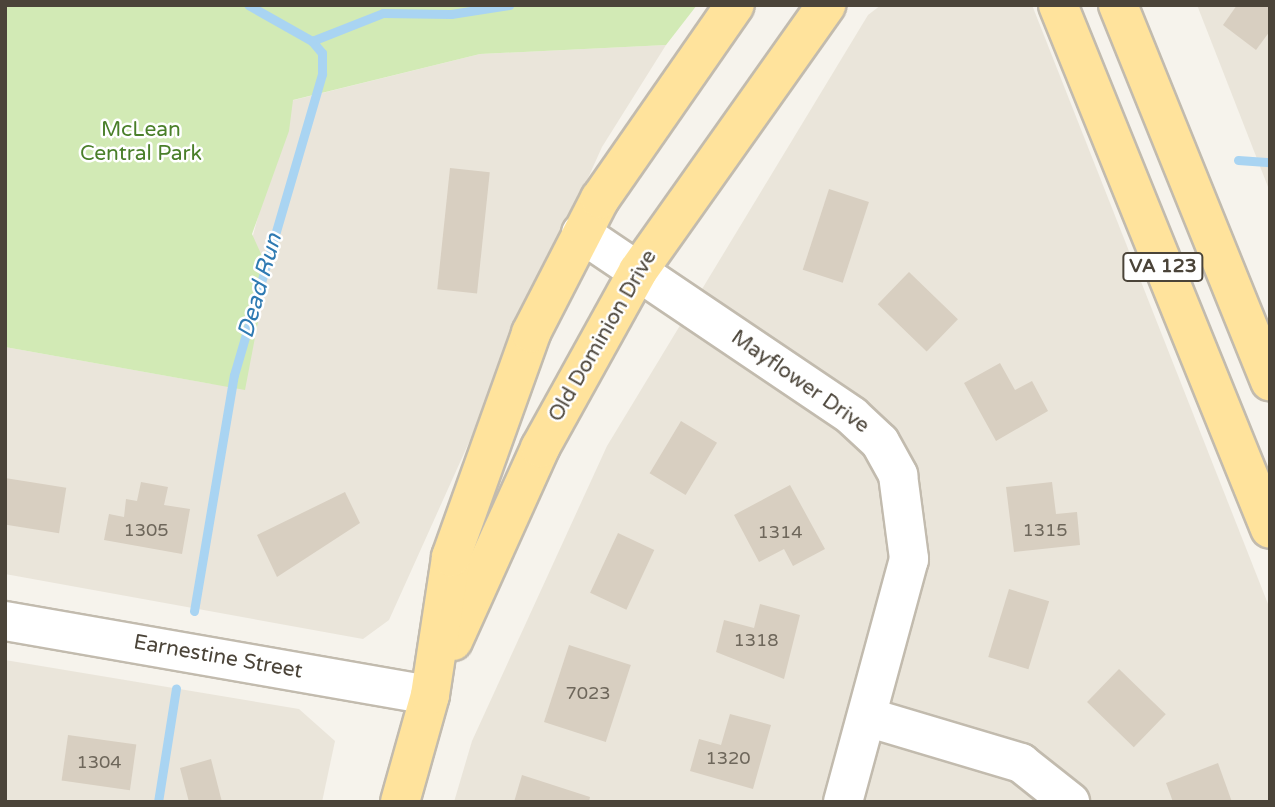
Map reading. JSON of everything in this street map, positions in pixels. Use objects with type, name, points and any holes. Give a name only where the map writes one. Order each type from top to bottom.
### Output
[{"type":"main road","name":"Old Dominion Drive","points":[[400,802],[430,695],[451,557],[474,485],[525,346],[581,233],[735,5]]},
{"type":"main road","name":"VA 123","points":[[1058,5],[1270,529]]},
{"type":"main road","name":"VA 123","points":[[1118,5],[1270,382]]},
{"type":"main road","name":"Old Dominion Drive","points":[[430,695],[524,480],[638,271],[826,6]]},
{"type":"street","name":"Mayflower Drive","points":[[581,233],[852,416],[890,458],[904,495],[909,559],[843,802]]},
{"type":"street","name":"Earnestine Street","points":[[5,621],[430,695]]},
{"type":"street","points":[[867,717],[1021,763],[1070,802]]},
{"type":"shaded area","points":[[881,5],[1032,5],[1270,609],[1270,802],[454,802],[472,741],[607,446],[868,15]]},
{"type":"shaded area","points":[[1197,5],[1270,5],[1270,192]]},
{"type":"shaded area","points":[[666,45],[602,147],[389,620],[363,639],[5,574],[5,347],[212,384],[290,101],[480,54]]},
{"type":"shaded area","points":[[5,660],[299,709],[335,741],[322,802],[5,802]]},
{"type":"green space","name":"McLean Central Park","points":[[5,5],[697,5],[666,45],[480,54],[293,100],[289,131],[252,234],[268,269],[245,390],[5,347]]},
{"type":"building","points":[[1237,5],[1270,5],[1270,31],[1256,50],[1223,25]]},
{"type":"building","points":[[450,168],[490,172],[477,294],[437,289]]},
{"type":"building","points":[[829,189],[869,202],[843,283],[803,270]]},
{"type":"building","points":[[909,272],[958,319],[927,352],[878,304]]},
{"type":"building","points":[[1000,363],[1015,390],[1032,381],[1048,411],[996,441],[964,383]]},
{"type":"building","points":[[681,421],[717,443],[686,495],[650,473]]},
{"type":"building","points":[[5,478],[66,488],[59,533],[5,525]]},
{"type":"building","points":[[141,482],[168,487],[164,505],[190,509],[182,554],[104,540],[109,514],[124,517],[126,499],[137,501]]},
{"type":"building","points":[[1052,482],[1056,514],[1077,512],[1080,545],[1014,552],[1006,487]]},
{"type":"building","points":[[790,485],[825,549],[793,566],[784,549],[759,562],[734,515]]},
{"type":"building","points":[[345,492],[360,523],[277,577],[257,535]]},
{"type":"building","points":[[618,533],[654,550],[626,610],[590,593]]},
{"type":"building","points":[[1009,589],[1049,601],[1028,669],[988,657]]},
{"type":"building","points":[[760,604],[800,615],[784,679],[716,652],[724,620],[754,628]]},
{"type":"building","points":[[569,645],[631,665],[606,742],[544,722]]},
{"type":"building","points":[[1119,669],[1166,714],[1134,747],[1087,702]]},
{"type":"building","points":[[730,714],[771,725],[753,789],[690,771],[699,739],[721,745]]},
{"type":"building","points":[[68,735],[136,745],[130,790],[62,781]]},
{"type":"building","points":[[211,759],[222,802],[189,802],[180,768]]},
{"type":"building","points":[[1218,763],[1232,802],[1173,802],[1166,783]]},
{"type":"building","points":[[522,775],[590,797],[589,802],[514,802]]},
{"type":"waterway","name":"Dead Run","points":[[194,611],[234,375],[322,74],[322,53],[312,41],[248,5]]},
{"type":"waterway","points":[[312,41],[383,13],[451,14],[509,5]]},
{"type":"waterway","points":[[1238,160],[1270,162]]},
{"type":"waterway","name":"Dead Run","points":[[158,802],[176,688]]}]
